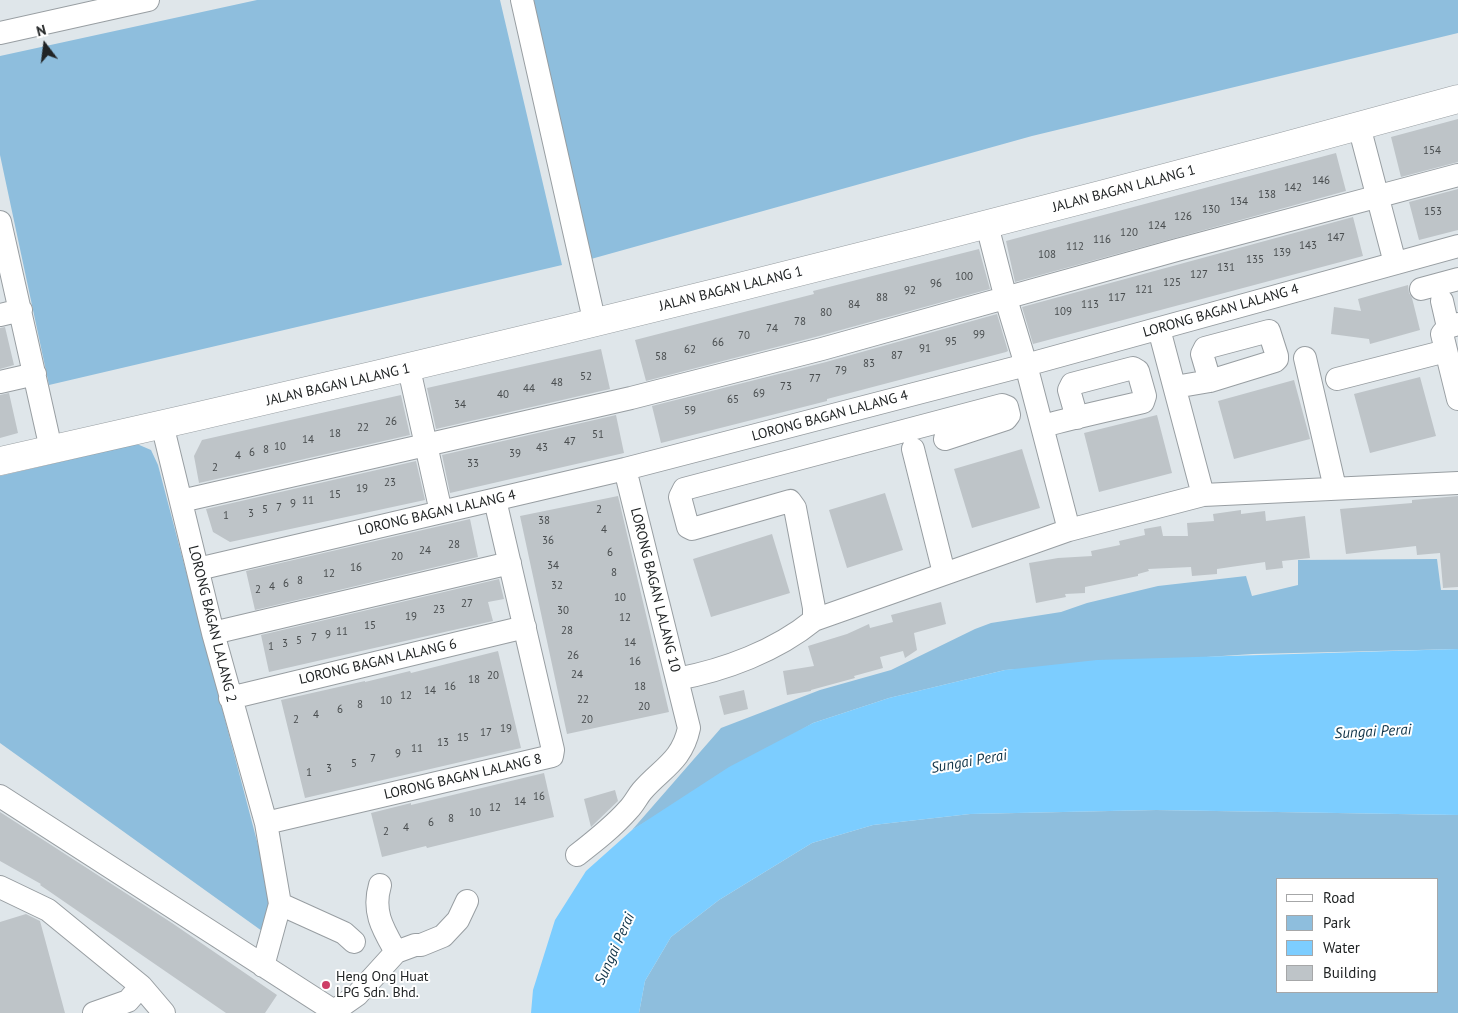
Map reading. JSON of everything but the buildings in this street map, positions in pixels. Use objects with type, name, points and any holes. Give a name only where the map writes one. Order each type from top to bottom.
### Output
[{"type":"main road","name":"JALAN BAGAN LALANG 1","points":[[0,461],[595,324],[987,225],[1458,99]]},
{"type":"street","points":[[0,33],[148,0]]},
{"type":"street","points":[[522,0],[595,324]]},
{"type":"street","points":[[1359,126],[1395,263]]},
{"type":"street","points":[[180,501],[631,398],[1006,299],[1177,250],[1458,175]]},
{"type":"street","points":[[987,225],[1069,530]]},
{"type":"street","points":[[2,236],[10,313],[35,374],[51,449]]},
{"type":"street","name":"LORONG BAGAN LALANG 4","points":[[198,569],[625,469],[1026,365],[1458,246]]},
{"type":"street","points":[[1421,289],[1453,290],[1453,326],[1442,334],[1458,399]]},
{"type":"street","points":[[1159,329],[1203,495]]},
{"type":"street","points":[[1337,379],[1446,350]]},
{"type":"street","points":[[1305,358],[1335,488]]},
{"type":"street","points":[[409,368],[441,512]]},
{"type":"street","points":[[0,382],[35,374]]},
{"type":"street","points":[[1175,387],[1210,381]]},
{"type":"street","points":[[814,620],[814,608],[795,508],[790,501],[692,529],[688,527],[680,497],[684,489],[1002,405],[1007,407],[1009,415],[1006,419],[945,439]]},
{"type":"street","points":[[1042,426],[1076,418]]},
{"type":"street","name":"LORONG BAGAN LALANG 2","points":[[162,424],[213,633],[266,823],[280,904]]},
{"type":"street","points":[[913,449],[944,573]]},
{"type":"street","name":"LORONG BAGAN LALANG 10","points":[[577,855],[614,825],[630,809],[642,792],[677,757],[686,743],[689,728],[625,469]]},
{"type":"street","points":[[677,679],[702,674],[759,653],[798,633],[814,620],[944,573],[1069,530],[1203,495],[1458,483]]},
{"type":"street","name":"LORONG BAGAN LALANG 8","points":[[266,823],[552,756],[553,750],[495,500]]},
{"type":"street","points":[[213,633],[510,564]]},
{"type":"street","name":"LORONG BAGAN LALANG 6","points":[[230,698],[525,627]]},
{"type":"street","points":[[0,796],[335,1012],[356,995],[396,952],[443,936],[458,920],[467,901]]},
{"type":"street","points":[[380,885],[376,897],[377,911],[381,926],[396,952]]},
{"type":"street","points":[[0,887],[48,910],[141,986],[164,1013]]},
{"type":"street","points":[[264,966],[280,904],[344,934],[354,942]]},
{"type":"street","points":[[94,1013],[128,1002],[141,986]]},
{"type":"green space","points":[[257,0],[500,0],[562,265],[49,385],[0,155],[0,56]]},
{"type":"green space","points":[[530,0],[1458,0],[1458,33],[1032,136],[591,259]]},
{"type":"green space","points":[[137,444],[151,450],[158,465],[273,902],[262,931],[0,743],[0,476]]},
{"type":"green space","points":[[1437,559],[1441,590],[1458,590],[1458,649],[1253,654],[1005,670],[889,698],[813,723],[632,830],[721,728],[820,690],[891,670],[991,623],[1061,612],[1087,603],[1158,586],[1246,576],[1252,596],[1298,585],[1298,560]]},
{"type":"green space","points":[[1156,810],[1458,815],[1458,1013],[639,1013],[645,981],[671,937],[719,900],[812,843],[873,825],[970,814]]},
{"type":"water","name":"Sungai Perai","points":[[1458,649],[1458,815],[1156,810],[970,814],[873,825],[812,843],[719,900],[671,937],[645,981],[639,1013],[531,1013],[533,990],[555,920],[586,871],[632,830],[729,767],[813,723],[889,698],[1005,670],[1097,660]]},
{"type":"place","name":"Heng Ong Huat LPG Sdn. Bhd.","points":[[326,985]]}]
